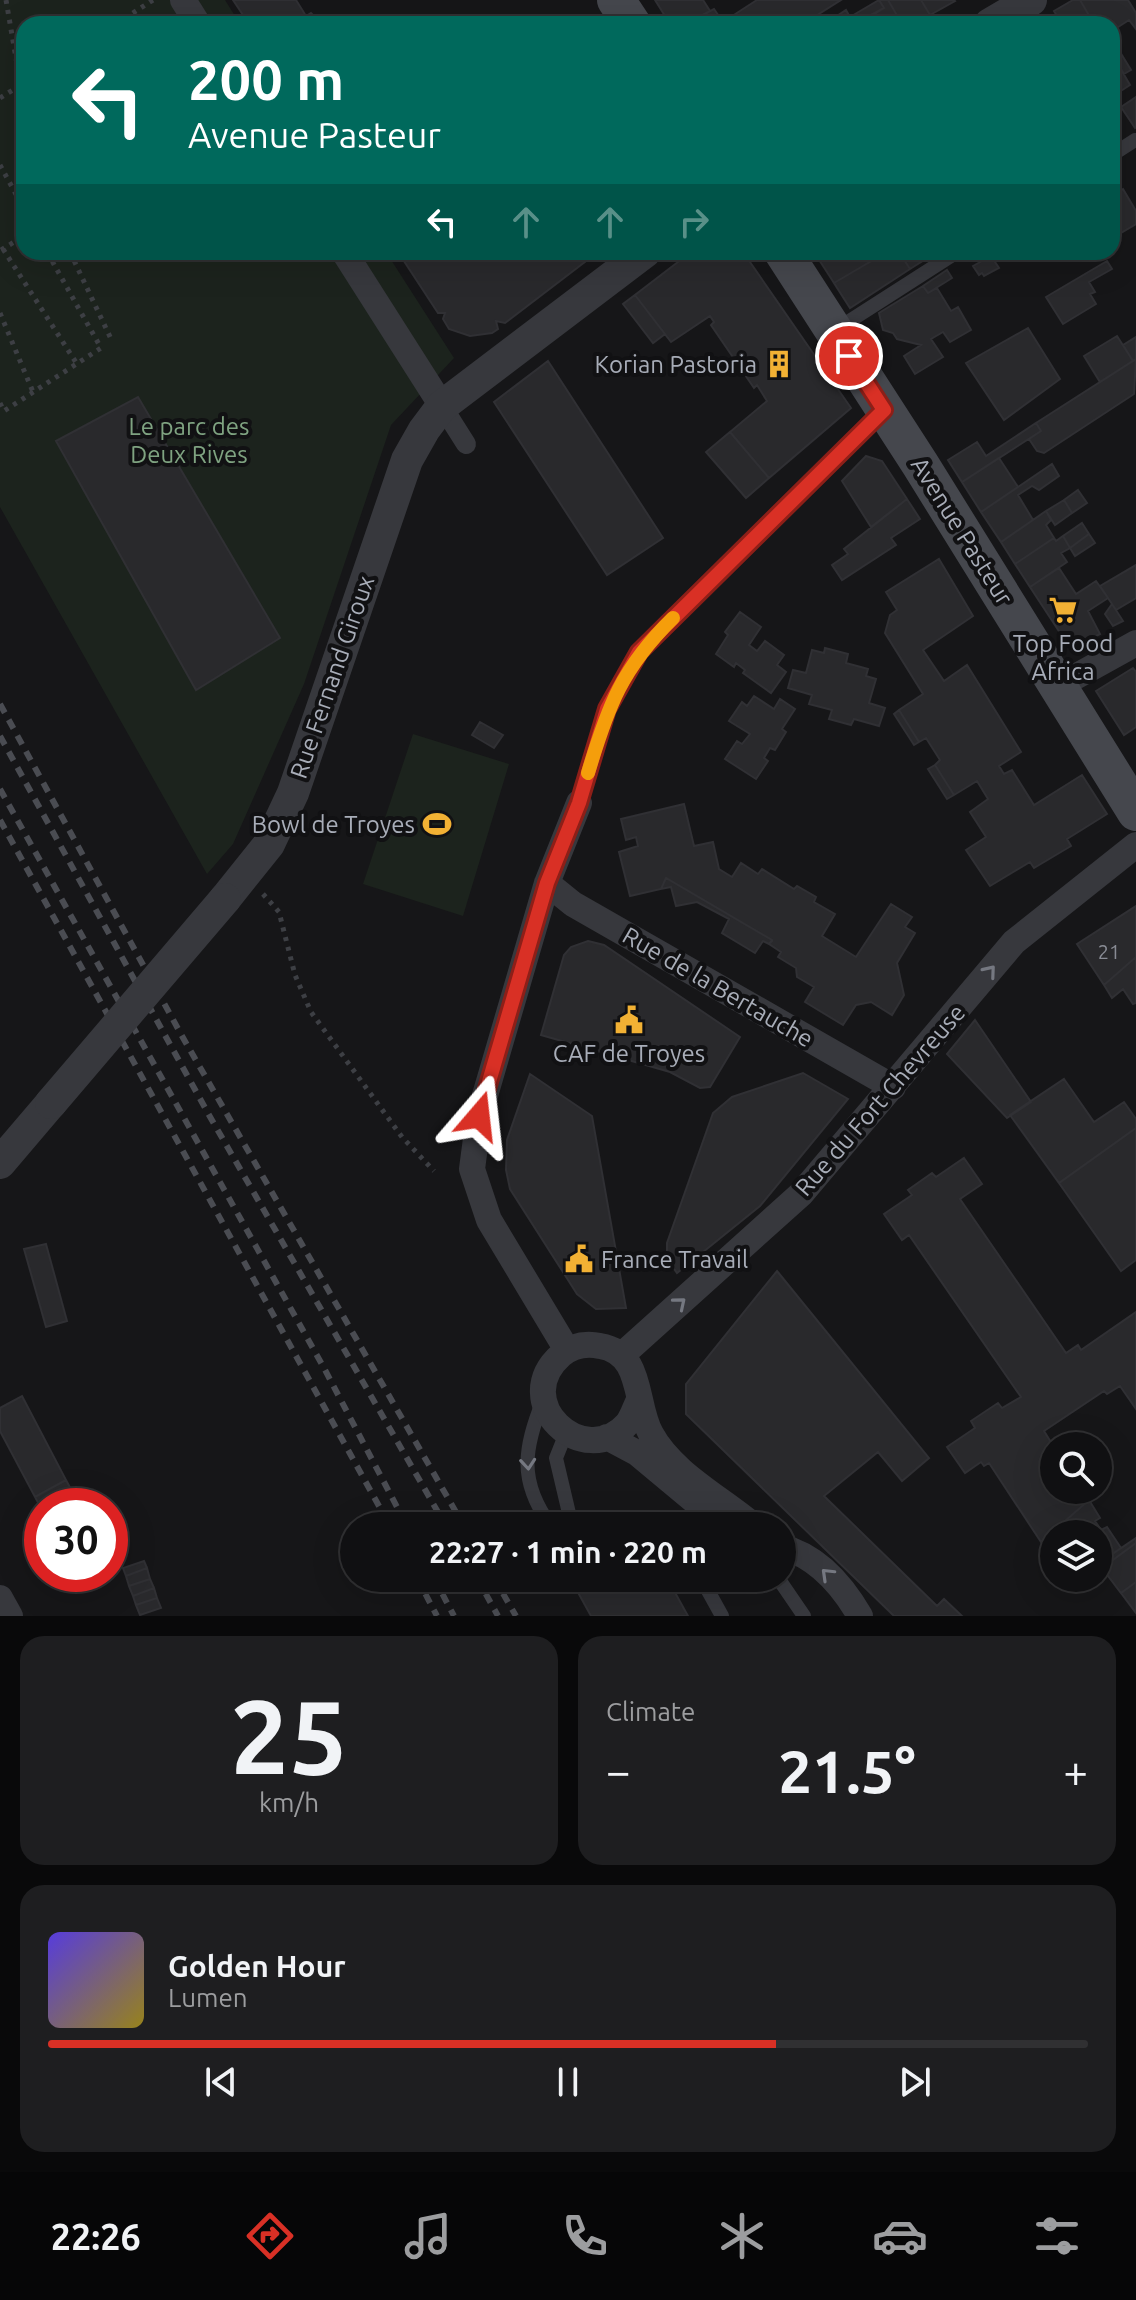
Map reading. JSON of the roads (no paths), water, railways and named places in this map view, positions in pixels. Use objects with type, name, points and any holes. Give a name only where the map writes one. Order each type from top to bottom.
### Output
[{"type":"main road","name":"Avenue Pasteur","points":[[788,260],[1136,812]]},
{"type":"street","points":[[1004,16],[1031,0]]},
{"type":"street","points":[[349,260],[466,444]]},
{"type":"street","name":"Rue Fernand Giroux","points":[[0,1163],[269,844],[293,793],[407,460],[424,430],[442,406],[634,260]]},
{"type":"street","points":[[1057,687],[1136,643]]},
{"type":"street","points":[[567,1350],[489,1220],[472,1169],[479,1116],[547,883],[579,803]]},
{"type":"street","name":"Rue du Fort Chevreuse","points":[[622,1355],[801,1194],[1014,942],[1136,845]]},
{"type":"street","name":"Rue de la Bertauche","points":[[547,883],[573,904],[893,1087]]},
{"type":"street","points":[[638,1402],[627,1424],[607,1437],[586,1440],[566,1433],[551,1419],[543,1400],[544,1380],[552,1363],[567,1350],[585,1344],[605,1346],[622,1355],[633,1369],[638,1385],[638,1402],[650,1433],[712,1512]]},
{"type":"street","points":[[607,1437],[637,1453],[710,1512]]},
{"type":"street","points":[[796,1551],[805,1553],[848,1594],[860,1616]]},
{"type":"street","points":[[0,1598],[10,1616]]},
{"type":"lane","points":[[834,331],[945,260]]},
{"type":"lane","points":[[579,803],[607,709],[639,652],[884,410]]},
{"type":"lane","points":[[543,1400],[525,1460],[536,1501],[543,1512]]},
{"type":"lane","points":[[566,1433],[556,1458],[569,1512]]},
{"type":"lane","points":[[709,1592],[722,1616]]},
{"type":"lane","points":[[788,1592],[804,1616]]},
{"type":"railway","points":[[0,704],[182,1036],[456,1512]]},
{"type":"railway","points":[[0,736],[209,1115],[438,1512]]},
{"type":"railway","points":[[0,789],[324,1368],[400,1512]]},
{"type":"railway","points":[[0,820],[382,1512]]},
{"type":"railway","points":[[424,1592],[437,1616]]},
{"type":"railway","points":[[441,1592],[454,1616]]},
{"type":"railway","points":[[485,1592],[498,1616]]},
{"type":"railway","points":[[502,1592],[516,1616]]},
{"type":"place","name":"Korian Pastoria","points":[[779,364]]},
{"type":"place","name":"Top Food Africa","points":[[1063,610]]},
{"type":"place","name":"Bowl de Troyes","points":[[437,824]]},
{"type":"place","name":"CAF de Troyes","points":[[629,1020]]},
{"type":"place","name":"France Travail","points":[[579,1259]]},
{"type":"park label","name":"Le parc des Deux Rives","points":[[189,440]]}]
